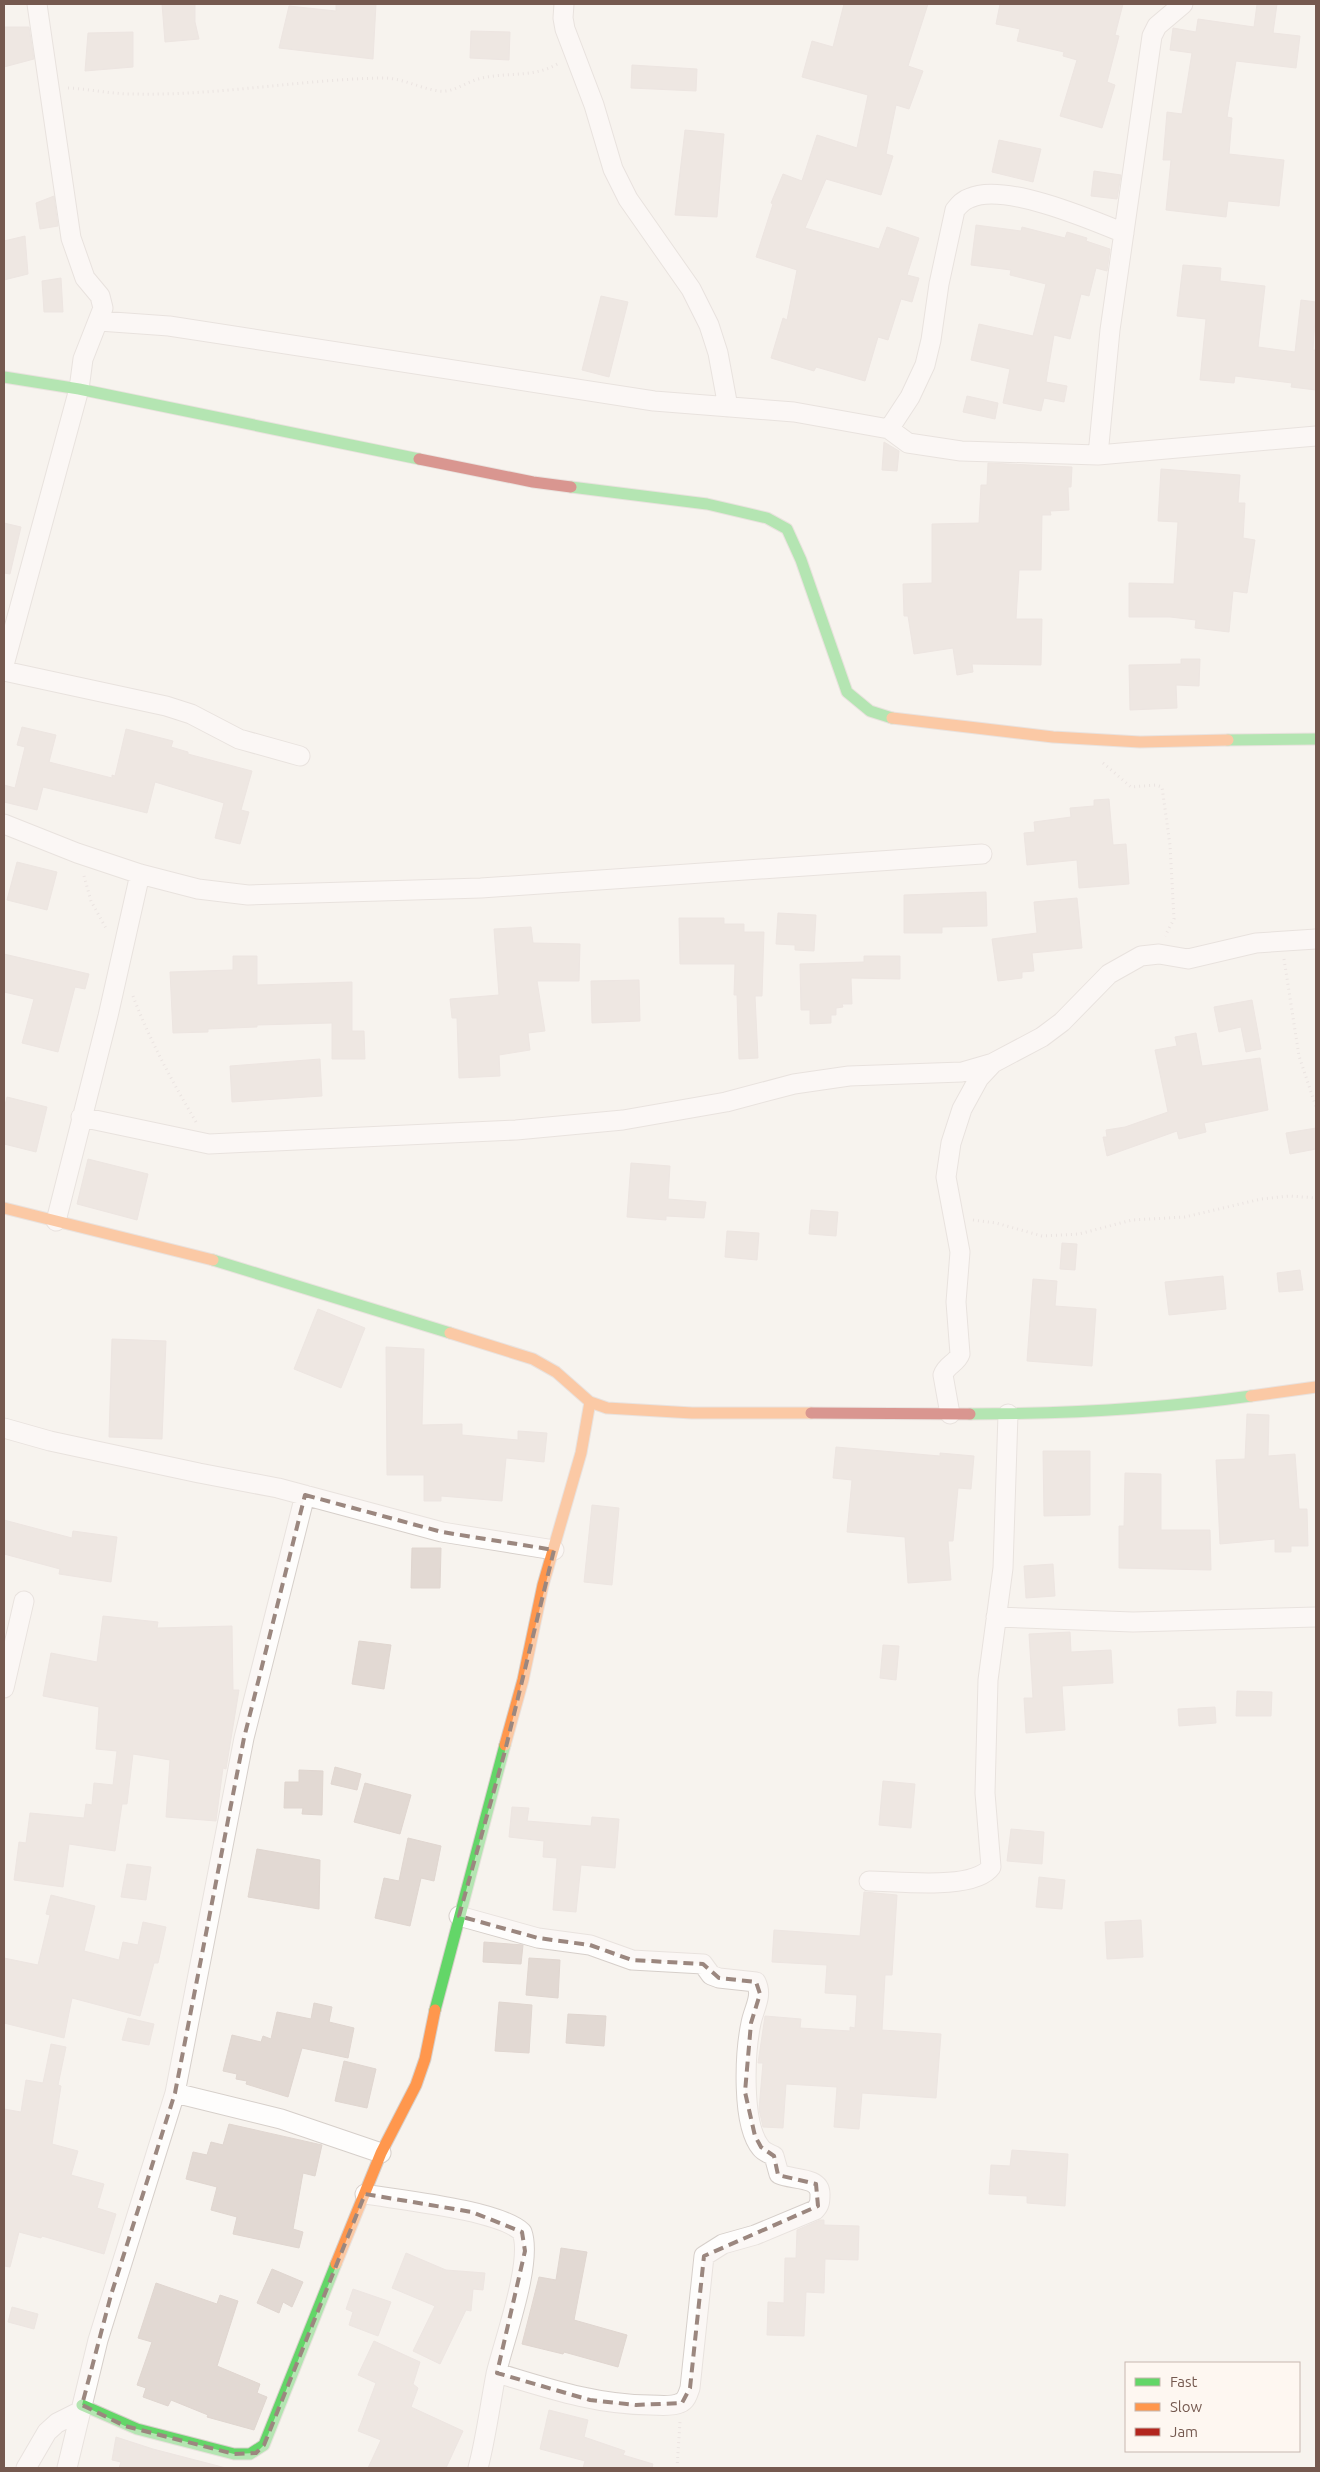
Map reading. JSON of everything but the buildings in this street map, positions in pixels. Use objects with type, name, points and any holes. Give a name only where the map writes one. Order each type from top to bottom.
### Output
[{"type":"street","points":[[4,665],[79,388],[83,359],[103,308],[100,296],[85,278],[71,238],[37,4]]},
{"type":"street","points":[[564,4],[563,18],[594,105],[613,170],[628,199],[691,289],[709,325],[718,353],[728,407]]},
{"type":"street","points":[[1098,455],[1110,330],[1152,36],[1157,26],[1183,4]]},
{"type":"street","points":[[889,429],[910,397],[925,365],[955,210],[961,203],[971,197],[986,194],[1008,196],[1065,209],[1124,232]]},
{"type":"street","points":[[99,321],[169,326],[654,401],[794,412],[889,429],[908,443],[962,451],[1098,455],[1316,436]]},
{"type":"street","points":[[4,377],[79,388],[533,482],[707,504],[767,518],[787,529],[801,560],[847,692],[870,711],[900,721],[1054,738],[1140,742],[1316,738]]},
{"type":"street","points":[[4,671],[166,706],[191,714],[239,739],[300,756]]},
{"type":"street","points":[[4,824],[77,854],[140,874],[198,889],[248,895],[481,888],[982,854]]},
{"type":"street","points":[[56,1221],[140,874]]},
{"type":"street","points":[[81,1117],[209,1144],[516,1130],[613,1121],[726,1102],[794,1084],[849,1076],[962,1072],[993,1063],[1042,1036],[1062,1022],[1109,974],[1141,956],[1159,954],[1188,959],[1256,943],[1316,939]]},
{"type":"street","points":[[950,1414],[943,1375],[944,1370],[958,1359],[960,1346],[956,1302],[960,1252],[946,1177],[951,1143],[970,1092],[993,1063]]},
{"type":"street","points":[[4,1208],[222,1262],[533,1359],[556,1372],[590,1402],[615,1408],[692,1413],[1055,1414],[1207,1402],[1316,1387]]},
{"type":"street","points":[[258,2468],[264,2445],[381,2153],[410,2097],[425,2059],[459,1916],[505,1751],[543,1585],[581,1453],[590,1402]]},
{"type":"street","points":[[869,1881],[952,1883],[979,1876],[991,1867],[985,1794],[988,1680],[1003,1568],[1008,1414]]},
{"type":"street","points":[[4,1428],[59,1443],[305,1495],[442,1532],[554,1550]]},
{"type":"street","points":[[67,2468],[111,2295],[175,2092],[244,1738],[305,1495]]},
{"type":"street","points":[[4,1688],[24,1601]]},
{"type":"street","points":[[996,1617],[1133,1622],[1316,1617]]},
{"type":"street","points":[[459,1916],[538,1938],[590,1945],[632,1960],[703,1964],[711,1975],[754,1981],[758,1986],[760,1994],[751,2023],[744,2092],[755,2136],[760,2148],[774,2156],[779,2174],[816,2184],[820,2189],[820,2201],[815,2210],[755,2235],[723,2244],[704,2256],[690,2388],[687,2397],[682,2403],[670,2406],[636,2405],[590,2400],[496,2373]]},
{"type":"street","points":[[175,2092],[281,2119],[381,2153]]},
{"type":"street","points":[[365,2194],[472,2212],[508,2223],[522,2232],[525,2251],[496,2373],[478,2468]]},
{"type":"street","points":[[82,2408],[125,2426],[234,2454],[248,2456],[256,2453],[264,2445]]},
{"type":"street","points":[[26,2468],[46,2432],[57,2422],[82,2408]]},
{"type":"path","points":[[50,88],[141,94],[226,90],[316,81],[382,78],[399,79],[441,92],[454,90],[481,78],[540,72],[575,52]]},
{"type":"path","points":[[1095,759],[1131,787],[1156,785],[1163,788],[1170,845],[1174,918],[1171,928],[1161,940],[1141,956]]},
{"type":"path","points":[[77,854],[91,901],[109,934],[146,1030],[168,1074],[209,1144]]},
{"type":"path","points":[[1281,941],[1299,1056],[1316,1107]]},
{"type":"path","points":[[953,1217],[996,1223],[1042,1236],[1070,1234],[1132,1220],[1185,1217],[1260,1199],[1290,1196],[1316,1198]]},
{"type":"path","points":[[677,2468],[682,2403]]},
{"type":"highlighted area","points":[[305,1495],[442,1532],[554,1550],[505,1751],[459,1916],[538,1938],[590,1945],[632,1960],[703,1964],[719,1978],[756,1982],[760,1994],[751,2023],[745,2092],[755,2136],[761,2147],[774,2156],[778,2175],[816,2184],[818,2206],[704,2256],[690,2388],[682,2403],[636,2405],[590,2400],[497,2373],[525,2251],[522,2232],[472,2212],[365,2194],[264,2445],[256,2453],[234,2454],[125,2426],[82,2405],[111,2295],[175,2093],[244,1738]]},
{"type":"traffic: fast","points":[[4,377],[79,389],[419,459]]},
{"type":"traffic: fast","points":[[571,487],[707,504],[767,518],[787,529],[801,560],[847,692],[870,711],[892,718]]},
{"type":"traffic: fast","points":[[1228,740],[1316,739]]},
{"type":"traffic: fast","points":[[213,1260],[450,1333]]},
{"type":"traffic: fast","points":[[970,1414],[1111,1410],[1251,1396]]},
{"type":"traffic: fast","points":[[435,2010],[505,1745]]},
{"type":"traffic: fast","points":[[82,2405],[137,2429],[234,2454],[250,2454],[264,2445],[336,2264]]},
{"type":"traffic: slow","points":[[892,718],[1053,737],[1140,742],[1228,740]]},
{"type":"traffic: slow","points":[[4,1208],[213,1260]]},
{"type":"traffic: slow","points":[[450,1333],[533,1359],[556,1372],[590,1402],[607,1408],[692,1413],[811,1413]]},
{"type":"traffic: slow","points":[[1251,1396],[1316,1387]]},
{"type":"traffic: slow","points":[[505,1745],[523,1680],[543,1585],[581,1453],[590,1402]]},
{"type":"traffic: slow","points":[[336,2264],[381,2153],[416,2085],[425,2059],[435,2010]]},
{"type":"traffic: jam","points":[[419,459],[533,482],[571,487]]},
{"type":"traffic: jam","points":[[811,1413],[970,1414]]}]
